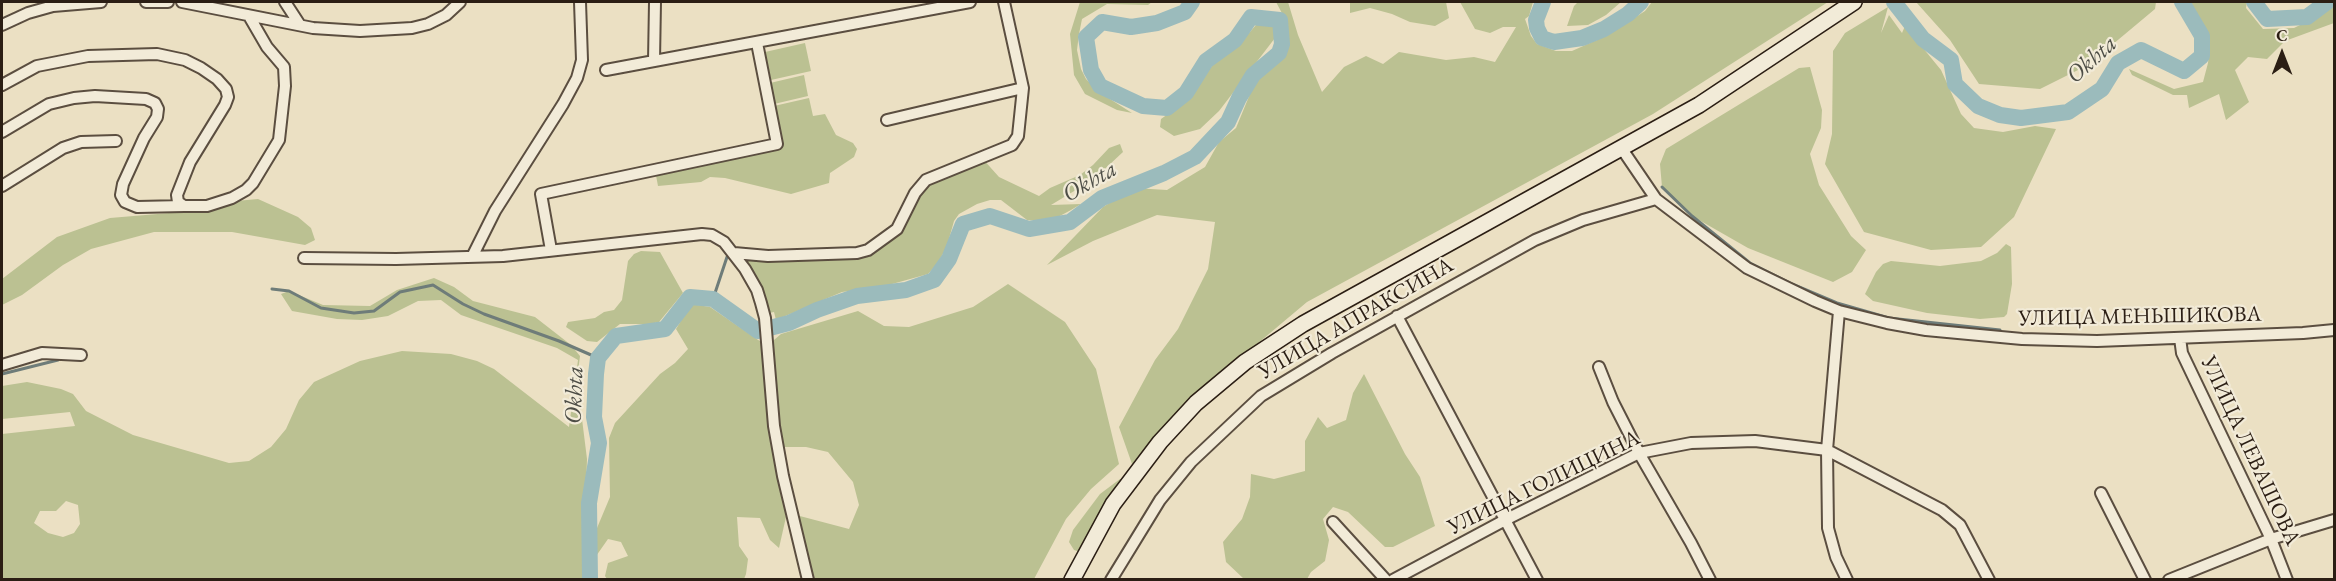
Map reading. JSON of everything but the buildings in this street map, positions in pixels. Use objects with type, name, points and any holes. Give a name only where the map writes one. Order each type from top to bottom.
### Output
[{"type":"street","points":[[2,25],[28,13],[53,6],[101,2]]},
{"type":"street","points":[[146,2],[168,2]]},
{"type":"street","points":[[182,2],[300,25],[360,31],[412,28],[428,24],[446,15],[460,2]]},
{"type":"street","points":[[285,2],[300,25]]},
{"type":"street","points":[[472,257],[495,211],[577,78],[582,60],[580,2]]},
{"type":"street","points":[[654,61],[655,2]]},
{"type":"street","points":[[606,70],[970,2]]},
{"type":"street","points":[[734,253],[768,256],[856,253],[877,244],[897,229],[915,193],[926,180],[1012,145],[1018,136],[1023,88],[1004,2]]},
{"type":"street","points":[[1072,579],[1113,504],[1160,442],[1196,403],[1245,363],[1303,324],[1699,105],[1854,2]]},
{"type":"street","points":[[2,132],[49,104],[74,98],[95,96],[146,99],[155,103],[158,109],[157,117],[144,138],[126,177],[121,195],[125,202],[137,207],[207,206],[232,198],[253,183],[279,140],[285,86],[284,67],[267,47],[249,16]]},
{"type":"street","points":[[551,250],[541,194],[777,144],[757,43]]},
{"type":"street","points":[[2,85],[37,66],[88,56],[157,54],[185,60],[201,68],[217,79],[226,89],[228,97],[180,185],[178,202],[184,206]]},
{"type":"street","points":[[887,120],[1023,88]]},
{"type":"street","points":[[2,186],[63,148],[81,142],[116,141]]},
{"type":"street","name":"УЛИЦА МЕНЬШИКОВА","points":[[1622,149],[1656,199],[1747,268],[1815,301],[1887,323],[1926,330],[2022,339],[2097,341],[2334,330]]},
{"type":"street","name":"УЛИЦА АПРАКСИНА","points":[[1111,579],[1160,500],[1191,462],[1261,396],[1296,373],[1534,240],[1583,220],[1656,199]]},
{"type":"street","points":[[304,258],[472,257],[702,234],[712,235],[724,242],[734,253],[757,290],[765,318],[774,426],[783,476],[808,579]]},
{"type":"street","points":[[1839,310],[1827,450],[1828,528],[1836,557],[1847,579]]},
{"type":"street","points":[[1397,316],[1537,579]]},
{"type":"street","name":"УЛИЦА ЛЕВАШОВА","points":[[2180,338],[2182,353],[2271,539],[2287,579]]},
{"type":"street","points":[[2,365],[42,353],[81,355]]},
{"type":"street","points":[[1599,367],[1613,402],[1639,453],[1710,579]]},
{"type":"street","name":"УЛИЦА ГОЛИЦИНА","points":[[1393,579],[1639,453],[1691,444],[1755,441],[1827,450],[1942,510],[1960,525],[1989,579]]},
{"type":"street","points":[[2101,493],[2145,579]]},
{"type":"street","points":[[2169,579],[2271,539],[2334,520]]},
{"type":"street","points":[[1333,522],[1386,579]]},
{"type":"green space","points":[[1080,2],[1152,2],[1148,5],[1107,4],[1082,19],[1079,34],[1077,50],[1081,69],[1086,79],[1099,92],[1132,113],[1117,110],[1085,94],[1074,75],[1070,34]]},
{"type":"green space","points":[[1276,2],[1288,2],[1298,35],[1322,92],[1344,67],[1366,56],[1383,64],[1399,52],[1446,60],[1474,57],[1495,62],[1516,27],[1503,27],[1490,33],[1475,29],[1460,2],[1533,2],[1529,16],[1525,19],[1531,36],[1537,44],[1556,51],[1572,51],[1608,35],[1645,11],[1652,2],[1828,2],[1653,114],[1307,302],[1189,401],[1132,464],[1119,427],[1155,360],[1178,329],[1208,269],[1215,222],[1157,215],[1093,241],[1047,265],[1103,207],[1134,188],[1167,190],[1205,167],[1219,142],[1236,128],[1257,77],[1282,55],[1284,17]]},
{"type":"green space","points":[[1350,2],[1446,2],[1449,18],[1435,26],[1410,22],[1370,8],[1350,13]]},
{"type":"green space","points":[[1578,2],[1621,2],[1606,15],[1588,25],[1567,26],[1574,6]]},
{"type":"green space","points":[[1916,2],[2156,2],[2155,9],[2088,65],[2040,89],[1979,84],[1950,40]]},
{"type":"green space","points":[[2189,2],[2247,2],[2246,8],[2263,29],[2294,28],[2320,15],[2334,2],[2334,23],[2285,41],[2267,59],[2248,57],[2235,70],[2249,102],[2226,120],[2219,94],[2189,108],[2187,95],[2173,95],[2132,75],[2129,69],[2174,89],[2203,82],[2210,43]]},
{"type":"green space","points":[[1888,7],[1881,33],[1889,15],[1902,33],[1905,26],[1941,70],[1961,114],[1974,128],[2003,132],[2035,126],[2056,129],[2014,217],[1981,247],[1931,250],[1864,232],[1825,164],[1832,134],[1833,51],[1845,33]]},
{"type":"green space","points":[[1265,21],[1275,22],[1277,31],[1275,38],[1219,111],[1200,129],[1174,136],[1160,127],[1161,119],[1182,104],[1212,66],[1243,40],[1256,25]]},
{"type":"green space","points":[[805,43],[811,71],[771,80],[765,52]]},
{"type":"green space","points":[[1810,67],[1822,110],[1821,128],[1810,154],[1819,185],[1851,236],[1866,250],[1852,272],[1833,282],[1748,248],[1692,216],[1662,187],[1660,164],[1666,149],[1799,68]]},
{"type":"green space","points":[[804,75],[808,96],[774,104],[770,83]]},
{"type":"green space","points":[[809,98],[813,116],[825,114],[836,135],[853,143],[857,149],[854,157],[830,173],[829,183],[791,194],[725,178],[710,177],[701,182],[658,186],[655,170],[776,144],[778,123],[774,106]]},
{"type":"green space","points":[[1120,144],[1123,152],[1094,179],[1051,205],[1081,204],[1058,217],[1042,221],[1027,220],[1001,200],[990,200],[977,204],[959,214],[954,221],[947,246],[938,263],[928,274],[885,286],[842,292],[776,320],[774,312],[769,313],[734,253],[857,253],[897,229],[926,180],[982,158],[999,177],[1039,196],[1050,188],[1080,175],[1109,148]]},
{"type":"green space","points":[[258,199],[298,217],[311,228],[315,240],[305,245],[232,232],[154,232],[91,249],[63,265],[22,295],[2,305],[2,279],[57,237],[110,218],[205,210],[236,201]]},
{"type":"green space","points":[[2006,244],[2011,247],[2012,284],[2007,314],[2004,317],[1980,319],[1927,313],[1873,301],[1865,294],[1876,272],[1883,264],[1891,261],[1940,266],[1981,261],[1997,253]]},
{"type":"green space","points":[[641,251],[660,252],[683,293],[659,322],[620,324],[597,342],[587,341],[566,327],[568,322],[595,318],[604,312],[614,310],[622,300],[628,261],[634,254]]},
{"type":"green space","points":[[434,278],[454,287],[473,301],[535,317],[571,345],[580,356],[577,379],[587,459],[583,579],[2,579],[2,434],[75,426],[70,412],[2,419],[2,386],[27,382],[61,389],[73,394],[86,411],[133,435],[229,463],[249,461],[271,447],[286,429],[299,400],[314,382],[360,361],[402,351],[451,354],[477,361],[494,369],[569,427],[578,360],[557,348],[461,315],[441,300],[418,301],[388,316],[362,320],[337,319],[292,311],[281,294],[289,291],[323,305],[370,306],[397,290]],"holes":[[[66,501],[78,505],[80,524],[74,533],[63,537],[48,533],[34,523],[40,511],[56,511]]]},
{"type":"green space","points":[[1008,284],[1065,322],[1096,369],[1119,464],[1091,489],[1066,519],[1034,579],[812,579],[796,515],[849,529],[859,505],[853,482],[828,452],[806,447],[775,447],[786,517],[779,548],[770,540],[760,518],[737,517],[739,546],[748,559],[744,579],[607,579],[605,576],[608,563],[628,556],[621,542],[608,539],[594,559],[597,528],[610,497],[609,438],[615,423],[660,374],[688,349],[676,329],[691,304],[710,307],[767,346],[781,334],[858,311],[884,326],[909,327],[973,307]]},
{"type":"green space","points":[[1364,374],[1405,454],[1420,477],[1435,526],[1393,547],[1385,547],[1348,512],[1333,507],[1323,519],[1329,540],[1325,561],[1311,572],[1307,579],[1244,579],[1226,562],[1223,542],[1242,519],[1250,497],[1251,474],[1274,479],[1305,471],[1305,441],[1318,417],[1327,428],[1346,420],[1353,393]]},
{"type":"green space","points":[[1120,479],[1125,480],[1080,552],[1074,550],[1069,542],[1073,530],[1100,494]]},
{"type":"waterway","name":"Okhta","points":[[590,580],[589,503],[599,443],[594,417],[596,374],[598,358],[616,336],[665,329],[690,297],[713,299],[758,331],[789,323],[857,296],[906,290],[934,280],[949,259],[963,224],[990,216],[1029,229],[1070,222],[1102,198],[1164,173],[1195,157],[1228,122],[1253,75],[1279,53],[1282,44],[1280,20],[1251,17],[1235,40],[1206,61],[1186,93],[1167,108],[1143,106],[1100,86],[1091,70],[1086,37],[1102,22],[1131,27],[1157,23],[1185,12],[1192,2]]},
{"type":"waterway","name":"Okhta","points":[[1543,2],[1536,20],[1537,28],[1542,38],[1554,42],[1582,38],[1604,29],[1628,14],[1641,2]]},
{"type":"waterway","name":"Okhta","points":[[1894,2],[1923,39],[1951,60],[1955,84],[1978,106],[2000,115],[2021,118],[2068,112],[2102,89],[2118,63],[2141,50],[2184,71],[2202,56],[2202,36],[2182,2]]},
{"type":"waterway","name":"Okhta","points":[[2254,2],[2267,19],[2307,17],[2327,2]]},
{"type":"waterway","points":[[1662,187],[1692,216],[1750,263],[1792,284],[1837,303],[1889,318],[2000,330]]},
{"type":"waterway","points":[[713,299],[727,257]]},
{"type":"waterway","points":[[272,289],[289,291],[321,308],[354,313],[374,311],[400,292],[433,285],[484,314],[559,341],[598,358]]},
{"type":"waterway","points":[[2,374],[58,360]]}]
